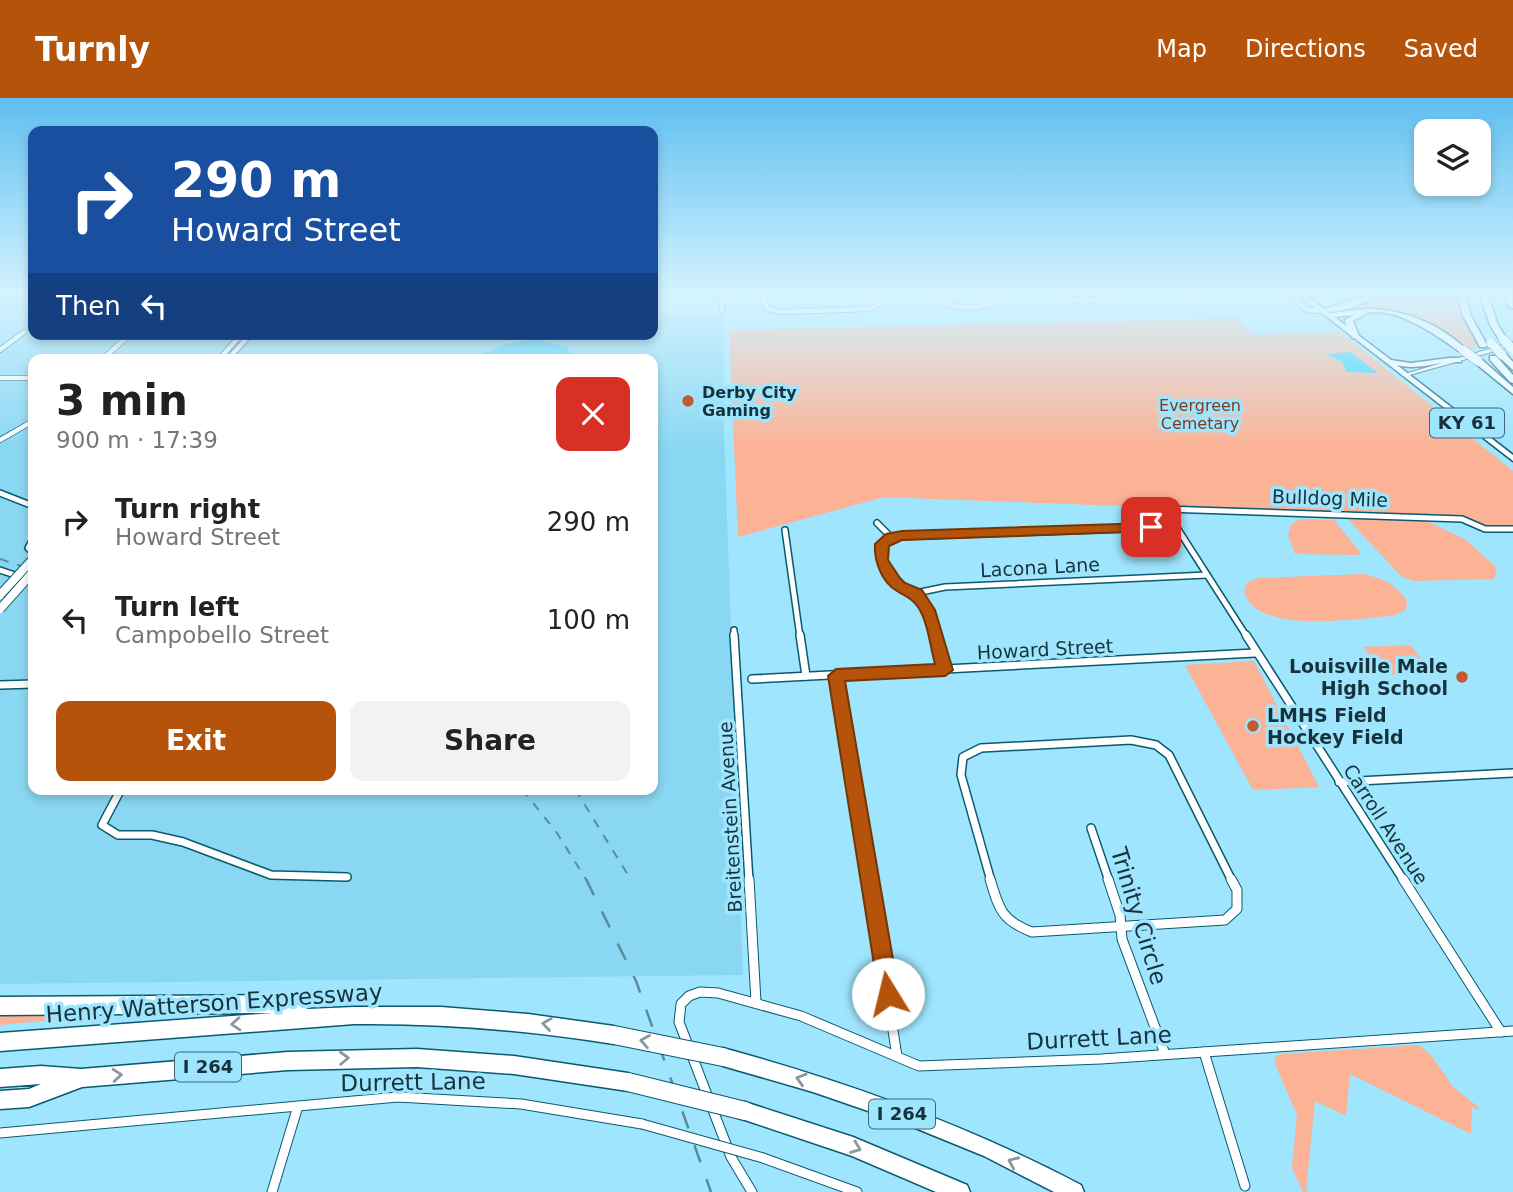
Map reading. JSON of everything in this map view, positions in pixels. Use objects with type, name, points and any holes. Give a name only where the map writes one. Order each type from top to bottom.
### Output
[{"type":"highway","points":[[1459,347],[1513,391]]},
{"type":"highway","points":[[1490,347],[1513,380]]},
{"type":"highway","points":[[1498,356],[1513,367]]},
{"type":"highway","points":[[0,1006],[277,1004],[303,1017]]},
{"type":"highway","name":"Henry Watterson Expressway","points":[[0,1042],[303,1017],[456,1016],[547,1024],[723,1057],[813,1083],[893,1110],[1012,1161],[1074,1192]]},
{"type":"highway","name":"I 264","points":[[0,1078],[41,1075],[80,1078],[288,1061],[403,1058],[514,1065],[628,1082],[745,1111],[853,1147],[960,1192]]},
{"type":"highway","points":[[0,1100],[29,1098],[80,1078]]},
{"type":"main road","name":"KY 61","points":[[1368,347],[1513,459]]},
{"type":"main road","points":[[1404,374],[1503,347]]},
{"type":"main road","points":[[1378,355],[1410,367],[1449,359],[1458,360]]},
{"type":"main road","points":[[0,595],[28,564]]},
{"type":"main road","points":[[0,609],[28,578]]},
{"type":"street","points":[[0,378],[28,379]]},
{"type":"street","points":[[0,440],[28,424]]},
{"type":"street","points":[[0,493],[28,504]]},
{"type":"street","name":"Bulldog Mile","points":[[1177,527],[1165,509],[1462,519],[1485,529],[1513,529]]},
{"type":"street","points":[[877,523],[891,537]]},
{"type":"street","points":[[945,670],[928,610],[916,593],[900,587],[881,560],[880,549],[891,537],[1177,527]]},
{"type":"street","name":"Carroll Avenue","points":[[1177,527],[1255,653],[1501,1032]]},
{"type":"street","points":[[785,530],[806,676]]},
{"type":"street","points":[[0,570],[28,579]]},
{"type":"street","name":"Lacona Lane","points":[[916,593],[945,587],[1207,575]]},
{"type":"street","name":"Breitenstein Avenue","points":[[734,630],[756,1002]]},
{"type":"street","name":"Howard Street","points":[[752,679],[1255,653]]},
{"type":"street","points":[[836,676],[897,1056]]},
{"type":"street","points":[[0,685],[28,684]]},
{"type":"street","points":[[1131,740],[1147,741],[1166,752],[1232,879],[1239,897],[1238,906],[1234,914],[1225,920],[1121,927],[1032,932],[1020,929],[1004,917],[997,902],[961,775],[961,761],[967,754],[981,748],[1131,740]]},
{"type":"street","points":[[1339,782],[1513,773]]},
{"type":"street","points":[[118,795],[102,825],[105,831],[113,835],[154,835],[183,841],[274,876],[347,877]]},
{"type":"street","name":"Trinity Circle","points":[[1091,828],[1107,869],[1120,915],[1122,939],[1164,1054]]},
{"type":"street","name":"Durrett Lane","points":[[752,1192],[731,1157],[678,1022],[681,1004],[689,996],[700,992],[756,1002],[812,1020],[919,1066],[1101,1059],[1513,1031]]},
{"type":"street","points":[[1204,1052],[1245,1186]]},
{"type":"street","name":"Durrett Lane","points":[[0,1133],[398,1097],[450,1096],[540,1105],[642,1124],[763,1158],[857,1192]]},
{"type":"street","points":[[272,1192],[298,1106]]},
{"type":"shaded area","points":[[0,347],[723,347],[743,975],[0,984]]},
{"type":"shaded area","points":[[500,347],[565,347],[570,354],[484,354]]},
{"type":"shaded area","points":[[1350,352],[1378,373],[1347,372],[1342,362],[1326,354]]},
{"type":"green space","name":"Evergreen Cemetary","points":[[730,347],[1359,347],[1513,471],[1513,529],[1485,529],[1462,519],[1421,518],[1466,540],[1497,568],[1494,579],[1413,581],[1401,576],[1345,516],[1403,517],[884,497],[738,537]]},
{"type":"green space","points":[[1299,519],[1334,520],[1360,552],[1359,555],[1295,554],[1288,535],[1291,525]]},
{"type":"green space","points":[[1364,574],[1394,586],[1407,601],[1406,610],[1393,616],[1333,621],[1288,619],[1268,615],[1253,606],[1244,592],[1247,583],[1258,578]]},
{"type":"green space","points":[[1410,645],[1434,673],[1387,675],[1363,647]]},
{"type":"green space","name":"LMHS Field Hockey Field","points":[[1254,661],[1319,787],[1253,790],[1185,665]]},
{"type":"green space","points":[[85,1014],[74,1018],[0,1025],[0,1016]]},
{"type":"green space","points":[[1419,1045],[1431,1055],[1453,1087],[1477,1106],[1479,1110],[1472,1107],[1471,1134],[1350,1074],[1346,1116],[1315,1101],[1306,1190],[1309,1192],[1303,1192],[1292,1168],[1297,1115],[1275,1064],[1275,1057],[1281,1054]]},
{"type":"railway","points":[[0,559],[28,568]]},
{"type":"railway","points":[[527,795],[557,833],[587,881]]},
{"type":"railway","points":[[579,795],[628,875]]},
{"type":"railway","points":[[587,881],[636,981],[711,1192]]},
{"type":"place","name":"Derby City Gaming","points":[[688,401]]},
{"type":"place","name":"Louisville Male High School","points":[[1462,677]]},
{"type":"place","name":"LMHS Field Hockey Field","points":[[1253,726]]},
{"type":"route","points":[[888,994],[836,676],[945,670],[928,610],[916,593],[900,587],[884,566],[879,551],[882,544],[891,537],[902,536],[1151,527]]}]
